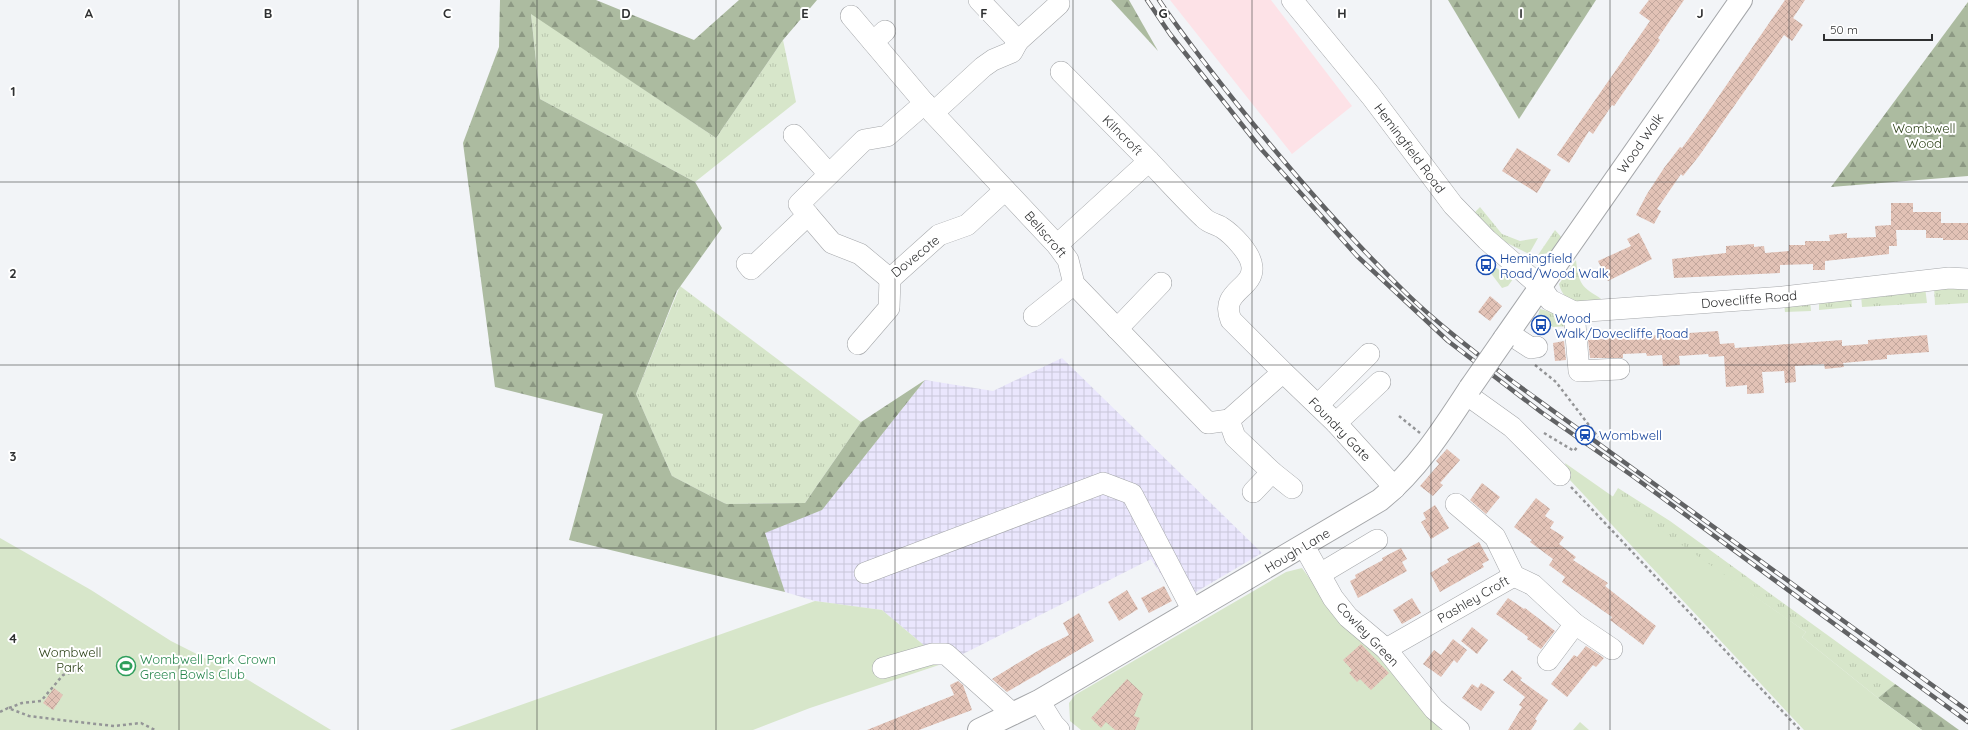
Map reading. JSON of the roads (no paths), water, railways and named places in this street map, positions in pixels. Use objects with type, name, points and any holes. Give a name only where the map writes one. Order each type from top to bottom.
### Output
[{"type":"main road","name":"Wood Walk","points":[[1540,286],[1741,0]]},
{"type":"main road","name":"Hough Lane","points":[[979,730],[1039,700],[1304,546],[1380,500],[1395,488],[1432,444],[1540,286]]},
{"type":"street","points":[[979,0],[1018,41]]},
{"type":"street","name":"Hemingfield Road","points":[[1292,0],[1371,96],[1453,205],[1487,240],[1540,286]]},
{"type":"street","name":"Dovecote","points":[[1005,190],[967,225],[939,235],[890,279],[860,254],[832,242],[799,204],[864,140],[887,136],[929,108],[993,60],[1012,52],[1018,41],[1059,4]]},
{"type":"street","name":"Bellscroft","points":[[851,16],[879,37],[929,108],[1057,245],[1068,260],[1074,284]]},
{"type":"street","name":"Kilncroft","points":[[1057,245],[1149,161],[1061,72]]},
{"type":"street","points":[[794,135],[829,174]]},
{"type":"street","name":"Foundry Gate","points":[[1149,161],[1206,220],[1227,232],[1244,249],[1250,260],[1252,268],[1251,276],[1231,298],[1229,314],[1232,320],[1336,423],[1395,488]]},
{"type":"street","points":[[747,264],[751,269],[808,215]]},
{"type":"street","name":"Dovecliffe Road","points":[[1574,312],[1783,297],[1949,278],[1968,279]]},
{"type":"street","points":[[858,344],[889,308],[890,279]]},
{"type":"street","points":[[1034,316],[1074,284],[1208,423],[1229,420],[1283,372]]},
{"type":"street","points":[[1117,328],[1161,284]]},
{"type":"street","points":[[1540,286],[1550,300],[1574,312],[1579,370],[1619,369]]},
{"type":"street","points":[[1506,336],[1531,348],[1535,355]]},
{"type":"street","points":[[1318,405],[1369,354]]},
{"type":"street","points":[[1336,423],[1380,382]]},
{"type":"street","points":[[1468,391],[1512,427],[1560,476]]},
{"type":"street","points":[[1229,420],[1235,437],[1272,472],[1292,488]]},
{"type":"street","points":[[1253,492],[1272,472]]},
{"type":"street","points":[[865,573],[1104,483],[1132,494],[1193,611]]},
{"type":"street","points":[[1456,504],[1494,537],[1514,576]]},
{"type":"street","points":[[1320,574],[1377,540]]},
{"type":"street","name":"Cowley Green","points":[[1304,546],[1333,598],[1348,617],[1386,649],[1434,709],[1459,730]]},
{"type":"street","name":"Pashley Croft","points":[[1386,649],[1514,576],[1533,585],[1575,624],[1612,649]]},
{"type":"street","points":[[1548,660],[1575,624]]},
{"type":"street","points":[[883,668],[932,654],[946,654],[1013,714]]},
{"type":"street","points":[[1039,700],[1054,725],[1060,730]]},
{"type":"railway","points":[[1147,0],[1170,34],[1262,150],[1357,256],[1448,341],[1541,412],[1634,477],[1968,722]]},
{"type":"railway","points":[[1159,0],[1187,40],[1257,129],[1298,178],[1384,272],[1432,317],[1512,381],[1968,711]]},
{"type":"place","name":"Hemingfield Road/Wood Walk","points":[[1486,265]]},
{"type":"place","name":"Wood Walk/Dovecliffe Road","points":[[1541,325]]},
{"type":"place","name":"Wombwell","points":[[1585,435]]},
{"type":"place","name":"Wombwell Park Crown Green Bowls Club","points":[[126,666]]},
{"type":"park label","name":"Wombwell Wood","points":[[1924,136]]},
{"type":"park label","name":"Wombwell Park","points":[[70,660]]}]
